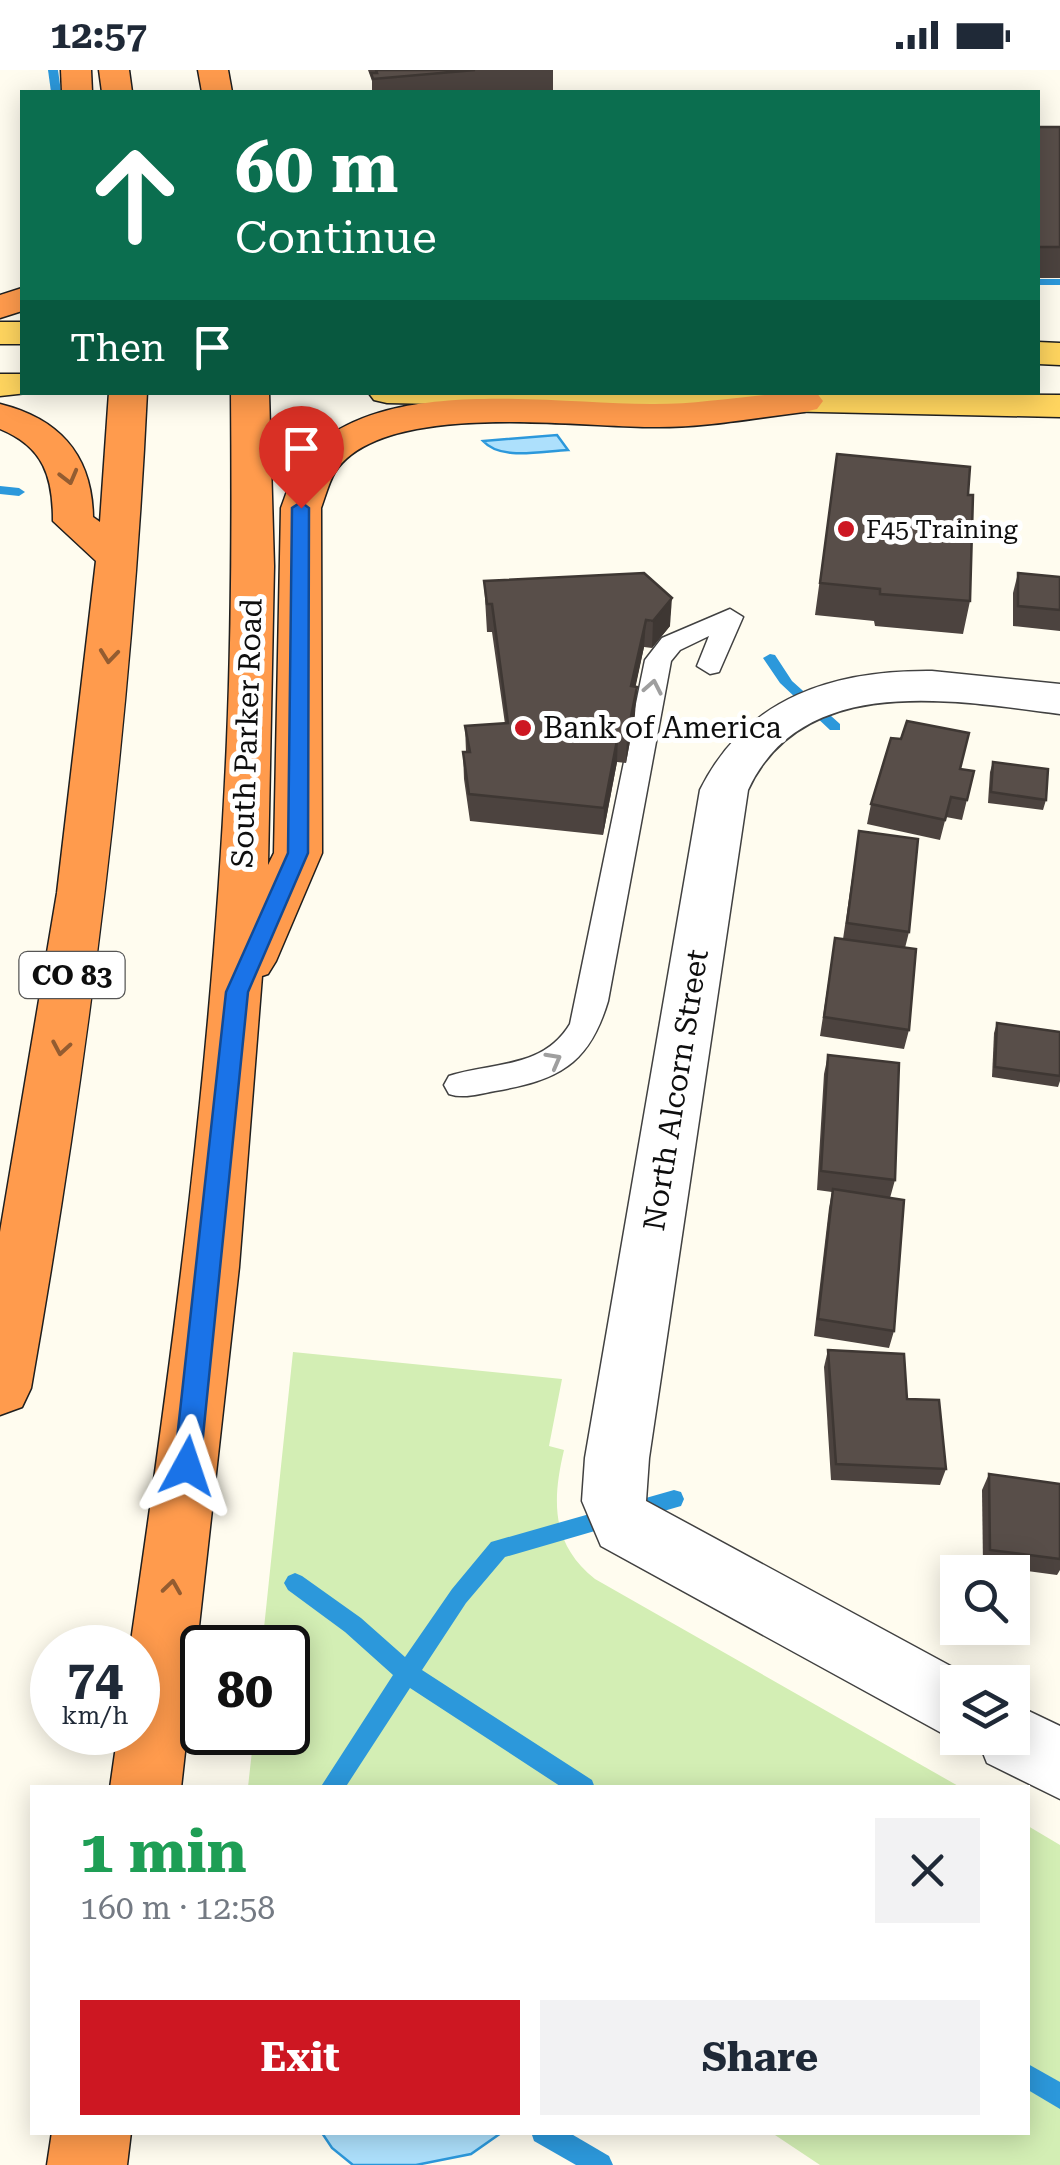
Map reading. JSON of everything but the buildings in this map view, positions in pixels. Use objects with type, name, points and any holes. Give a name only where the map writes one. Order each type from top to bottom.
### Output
[{"type":"highway","name":"CO 83","points":[[0,1388],[68,1004],[90,843],[119,559],[128,395]]},
{"type":"highway","name":"South Parker Road","points":[[145,1785],[184,1501],[237,992],[254,671],[250,395]]},
{"type":"highway","points":[[237,992],[298,853],[301,508],[310,474],[325,456],[375,428],[428,414],[656,416],[804,401]]},
{"type":"highway","points":[[0,416],[40,435],[56,448],[71,474],[73,521],[119,559]]},
{"type":"highway","points":[[87,2165],[92,2135]]},
{"type":"main road","points":[[526,395],[1060,406]]},
{"type":"street","name":"North Alcorn Street","points":[[940,1698],[637,1534],[617,1516],[616,1458],[724,790],[740,755],[762,736],[812,707],[858,692],[909,685],[1060,699]]},
{"type":"street","points":[[1030,1748],[1060,1764]]},
{"type":"lane","points":[[460,1085],[548,1066],[580,1039],[591,1013],[658,660],[672,644],[730,618],[710,666]]},
{"type":"green space","points":[[293,1352],[562,1379],[549,1446],[564,1450],[558,1487],[559,1520],[570,1551],[581,1566],[595,1579],[956,1785],[248,1785],[252,1755],[310,1755],[310,1625],[264,1625]]},
{"type":"green space","points":[[1030,1827],[1060,1845],[1060,2165],[820,2165],[775,2135],[1030,2135]]},
{"type":"water","points":[[557,435],[568,450],[511,453],[483,441]]},
{"type":"water","points":[[323,2135],[498,2135],[471,2154],[416,2165],[353,2165]]},
{"type":"waterway","points":[[53,70],[56,90]]},
{"type":"waterway","points":[[1040,282],[1060,282]]},
{"type":"waterway","points":[[0,490],[19,492]]},
{"type":"waterway","points":[[770,658],[785,680]]},
{"type":"waterway","points":[[790,685],[835,727]]},
{"type":"waterway","points":[[407,1673],[459,1596],[498,1549],[674,1499]]},
{"type":"waterway","points":[[295,1583],[353,1625],[407,1673]]},
{"type":"waterway","points":[[333,1785],[407,1673]]},
{"type":"waterway","points":[[407,1673],[579,1785]]},
{"type":"waterway","points":[[1030,2077],[1060,2097]]},
{"type":"waterway","points":[[548,2135],[600,2165]]},
{"type":"place","name":"F45 Training","points":[[846,529]]},
{"type":"place","name":"Bank of America","points":[[523,728]]},
{"type":"route","points":[[187,1466],[237,992],[298,853],[301,508]]}]
